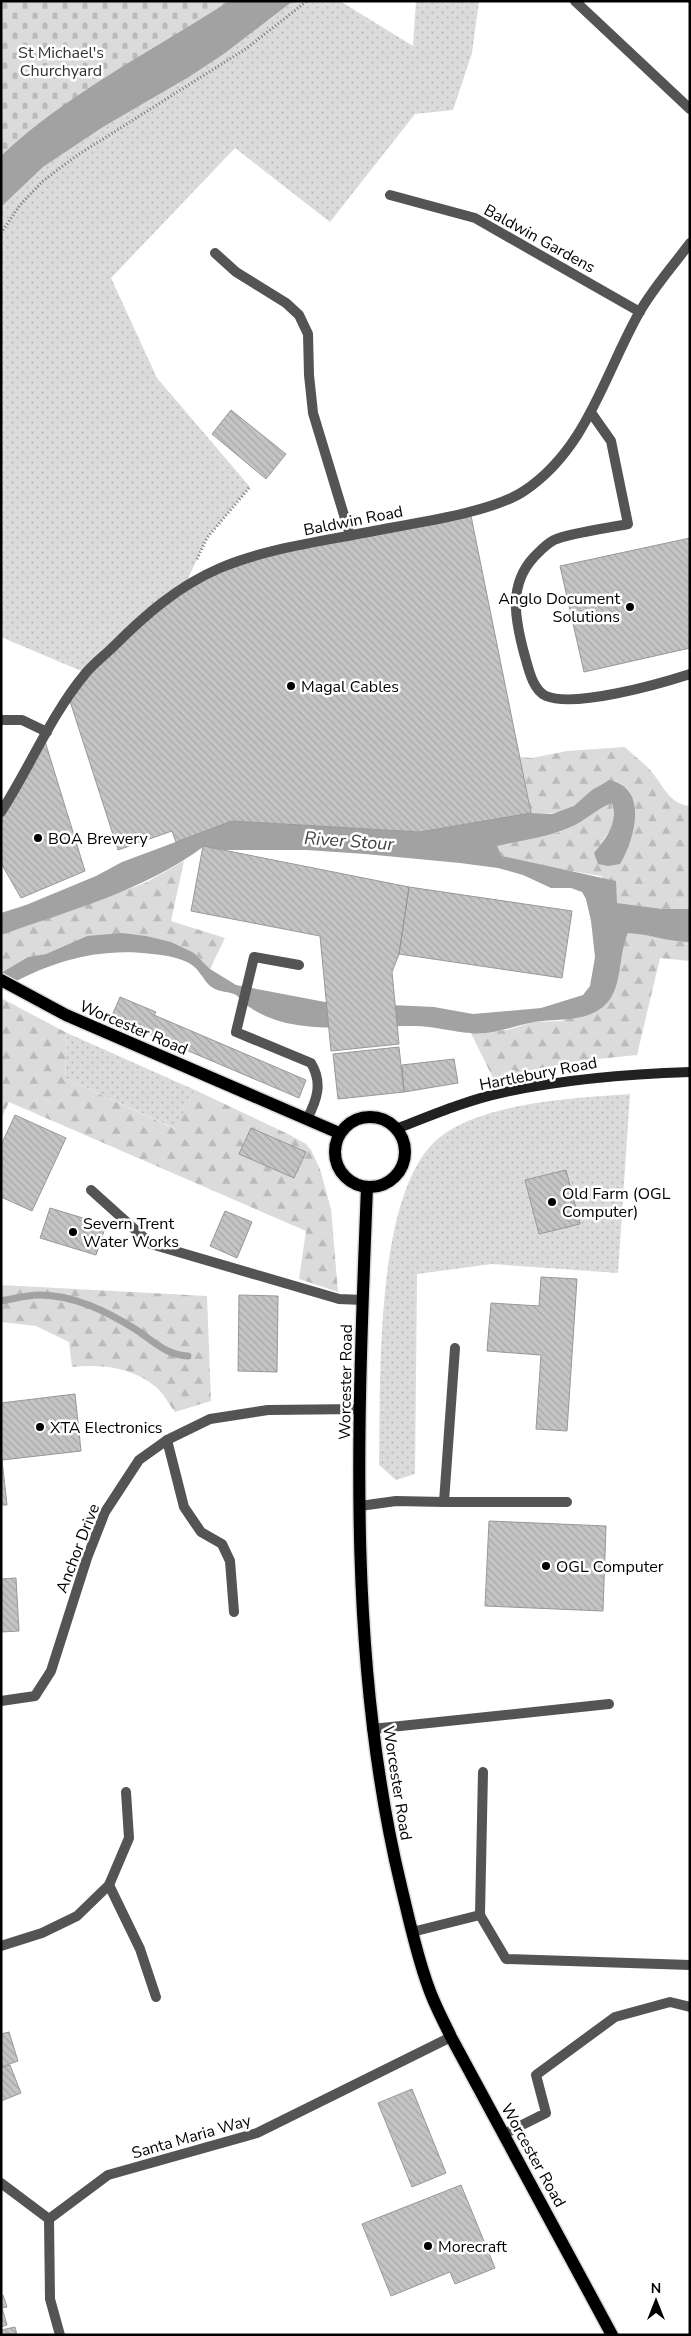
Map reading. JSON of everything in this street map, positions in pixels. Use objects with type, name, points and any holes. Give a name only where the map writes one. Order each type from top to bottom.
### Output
[{"type":"main road","name":"Worcester Road","points":[[1,980],[36,1000],[125,1042],[339,1133]]},
{"type":"main road","name":"Hartlebury Road","points":[[396,1128],[469,1102],[538,1086],[610,1076],[690,1072]]},
{"type":"main road","points":[[362,1117],[381,1118],[396,1128],[405,1145],[403,1164],[399,1172],[385,1184],[367,1187],[350,1182],[338,1168],[334,1150],[339,1133],[353,1121],[362,1117]]},
{"type":"main road","name":"Worcester Road","points":[[367,1187],[360,1409],[360,1506],[363,1618],[372,1730],[380,1791],[412,1932],[429,1988],[451,2038],[612,2335]]},
{"type":"street","points":[[575,1],[690,109]]},
{"type":"street","name":"Baldwin Gardens","points":[[390,195],[475,218],[640,312]]},
{"type":"street","name":"Baldwin Road","points":[[1,812],[47,732],[86,673],[147,612],[184,587],[220,568],[256,557],[350,535],[470,511],[496,504],[523,492],[561,458],[592,414],[640,312],[690,243]]},
{"type":"street","points":[[215,253],[236,272],[286,303],[299,315],[308,334],[309,375],[313,413],[350,535]]},
{"type":"street","points":[[592,414],[611,441],[628,524],[554,540],[542,549],[521,575],[515,591],[516,612],[528,667],[535,686],[543,695],[555,699],[600,696],[690,674]]},
{"type":"street","points":[[1,720],[22,720],[47,732]]},
{"type":"street","points":[[299,965],[254,957],[236,1032],[310,1063],[317,1074],[316,1102],[307,1120]]},
{"type":"street","points":[[91,1190],[151,1244],[339,1299],[363,1300]]},
{"type":"street","points":[[444,1502],[455,1348]]},
{"type":"street","name":"Anchor Drive","points":[[1,1701],[35,1696],[51,1671],[87,1558],[105,1512],[139,1460],[167,1440],[210,1419],[238,1413],[299,1409],[360,1409]]},
{"type":"street","points":[[167,1440],[184,1507],[201,1532],[222,1544],[230,1561],[234,1612]]},
{"type":"street","points":[[360,1506],[396,1501],[566,1502]]},
{"type":"street","points":[[372,1730],[609,1704]]},
{"type":"street","points":[[483,1772],[480,1915],[506,1958],[690,1965]]},
{"type":"street","points":[[1,1946],[42,1933],[77,1916],[109,1885],[129,1838],[126,1792]]},
{"type":"street","points":[[109,1885],[140,1950],[156,1997]]},
{"type":"street","points":[[412,1932],[480,1915]]},
{"type":"street","points":[[504,2134],[546,2113],[536,2075],[615,2017],[670,2002],[690,2006]]},
{"type":"street","name":"Santa Maria Way","points":[[49,2219],[108,2174],[257,2133],[451,2038]]},
{"type":"street","points":[[1,2183],[49,2219],[50,2300],[60,2335]]},
{"type":"path","points":[[1,233],[20,205],[50,176],[76,156],[247,48],[307,1]]},
{"type":"path","points":[[184,587],[207,538],[250,487]]},
{"type":"green space","name":"St Michael's Churchyard","points":[[1,1],[265,1],[1,184]]},
{"type":"green space","points":[[293,1],[340,1],[413,46],[416,1],[479,1],[472,53],[453,110],[415,114],[330,222],[235,148],[111,278],[157,378],[250,487],[207,538],[184,587],[86,673],[1,637],[1,207],[43,167],[103,127],[189,77]]},
{"type":"green space","points":[[625,747],[651,771],[672,798],[677,802],[690,806],[690,909],[663,909],[617,903],[601,876],[548,867],[502,856],[496,845],[560,832],[612,802],[614,823],[595,853],[598,864],[630,792],[621,784],[614,781],[607,782],[600,785],[573,807],[552,813],[531,813],[520,757],[532,758],[567,751]]},
{"type":"green space","points":[[184,861],[171,921],[225,938],[210,969],[194,953],[87,936],[46,954],[28,957],[1,973],[1,935],[145,883]]},
{"type":"green space","points":[[628,932],[674,941],[690,942],[690,961],[660,958],[637,1055],[578,1061],[493,1078],[471,1033],[507,1030],[534,1022],[562,1021],[615,988],[622,946]]},
{"type":"green space","points":[[1,998],[67,1033],[65,1078],[175,1129],[195,1090],[306,1144],[320,1169],[331,1209],[338,1292],[299,1279],[306,1231],[9,1102],[1,1119]]},
{"type":"green space","points":[[67,1033],[195,1090],[176,1129],[65,1078]]},
{"type":"green space","points":[[630,1094],[618,1273],[492,1264],[417,1274],[415,1474],[396,1480],[379,1465],[380,1387],[385,1291],[392,1243],[402,1199],[418,1163],[440,1137],[459,1125],[481,1116],[505,1109],[558,1100]]},
{"type":"green space","points":[[1,1285],[207,1296],[211,1401],[175,1412],[159,1389],[137,1375],[116,1368],[72,1367],[69,1342],[36,1326],[1,1322]]},
{"type":"water","points":[[229,1],[293,1],[225,53],[189,77],[103,127],[43,167],[1,207],[1,156],[26,134],[82,93]]},
{"type":"water","name":"River Stour","points":[[609,780],[622,785],[630,793],[634,803],[634,828],[620,864],[608,866],[598,864],[594,853],[610,830],[614,817],[612,803],[560,831],[542,837],[497,846],[502,856],[616,881],[617,903],[663,909],[690,909],[690,942],[628,933],[615,989],[606,1004],[590,1014],[572,1019],[534,1022],[479,1033],[422,1026],[334,1028],[302,1026],[268,1017],[249,1007],[234,994],[215,989],[209,985],[195,967],[183,960],[162,955],[132,952],[93,955],[55,964],[1,990],[1,973],[28,957],[46,954],[87,936],[122,933],[171,942],[194,953],[210,969],[236,985],[325,1002],[434,1007],[473,1014],[541,1008],[583,995],[590,986],[595,957],[591,921],[586,899],[582,892],[571,888],[551,888],[523,875],[498,868],[365,854],[307,850],[225,850],[203,847],[156,876],[131,888],[1,935],[1,913],[26,905],[96,876],[122,862],[232,821],[420,832],[531,813],[552,814],[574,806],[592,790]]},
{"type":"building","points":[[231,410],[286,454],[266,479],[212,434]]},
{"type":"building","name":"Magal Cables","points":[[470,511],[531,813],[420,832],[232,821],[176,842],[172,831],[118,850],[69,698],[147,612],[220,568],[315,542]]},
{"type":"building","name":"Anglo Document Solutions","points":[[690,538],[690,648],[584,672],[560,566]]},
{"type":"building","name":"BOA Brewery","points":[[44,738],[85,871],[21,898],[1,863],[1,812]]},
{"type":"building","points":[[203,846],[409,887],[399,954],[392,972],[399,1044],[331,1051],[320,936],[191,911]]},
{"type":"building","points":[[409,887],[572,911],[562,978],[399,954]]},
{"type":"building","points":[[120,997],[156,1012],[154,1015],[306,1080],[299,1098],[111,1018]]},
{"type":"building","points":[[399,1047],[404,1092],[338,1099],[333,1054]]},
{"type":"building","points":[[454,1059],[458,1083],[404,1092],[402,1065]]},
{"type":"building","points":[[15,1115],[66,1138],[32,1211],[1,1197],[1,1145]]},
{"type":"building","points":[[251,1128],[306,1152],[294,1178],[239,1154]]},
{"type":"building","name":"Old Farm (OGL Computer)","points":[[566,1170],[580,1224],[539,1234],[525,1180]]},
{"type":"building","name":"Severn Trent Water Works","points":[[50,1208],[106,1225],[96,1255],[40,1238]]},
{"type":"building","points":[[225,1211],[252,1222],[237,1258],[210,1246]]},
{"type":"building","points":[[541,1277],[577,1279],[567,1431],[536,1429],[541,1355],[487,1351],[491,1303],[539,1306]]},
{"type":"building","points":[[239,1295],[278,1296],[277,1372],[238,1371]]},
{"type":"building","name":"XTA Electronics","points":[[75,1394],[81,1451],[2,1460],[7,1505],[1,1505],[1,1403]]},
{"type":"building","name":"OGL Computer","points":[[489,1521],[606,1526],[603,1611],[485,1606]]},
{"type":"building","points":[[16,1578],[19,1631],[1,1632],[1,1579]]},
{"type":"building","points":[[9,2032],[18,2061],[1,2067],[1,2034]]},
{"type":"building","points":[[10,2065],[21,2093],[1,2101],[1,2068]]},
{"type":"building","points":[[412,2089],[446,2173],[412,2187],[378,2103]]},
{"type":"building","name":"Morecraft","points":[[461,2185],[495,2268],[455,2284],[450,2272],[391,2296],[362,2224]]},
{"type":"building","points":[[1,2295],[3,2295],[7,2307],[2,2308],[7,2325],[1,2327]]},
{"type":"building","points":[[15,2327],[17,2335],[1,2335],[1,2330]]},
{"type":"waterway","points":[[1,1301],[39,1295],[77,1301],[113,1316],[166,1350],[188,1356]]},
{"type":"place","name":"Anglo Document Solutions","points":[[630,607]]},
{"type":"place","name":"Magal Cables","points":[[291,686]]},
{"type":"place","name":"BOA Brewery","points":[[38,838]]},
{"type":"place","name":"Old Farm (OGL Computer)","points":[[552,1202]]},
{"type":"place","name":"Severn Trent Water Works","points":[[73,1232]]},
{"type":"place","name":"XTA Electronics","points":[[40,1427]]},
{"type":"place","name":"OGL Computer","points":[[546,1566]]},
{"type":"place","name":"Morecraft","points":[[428,2246]]}]
